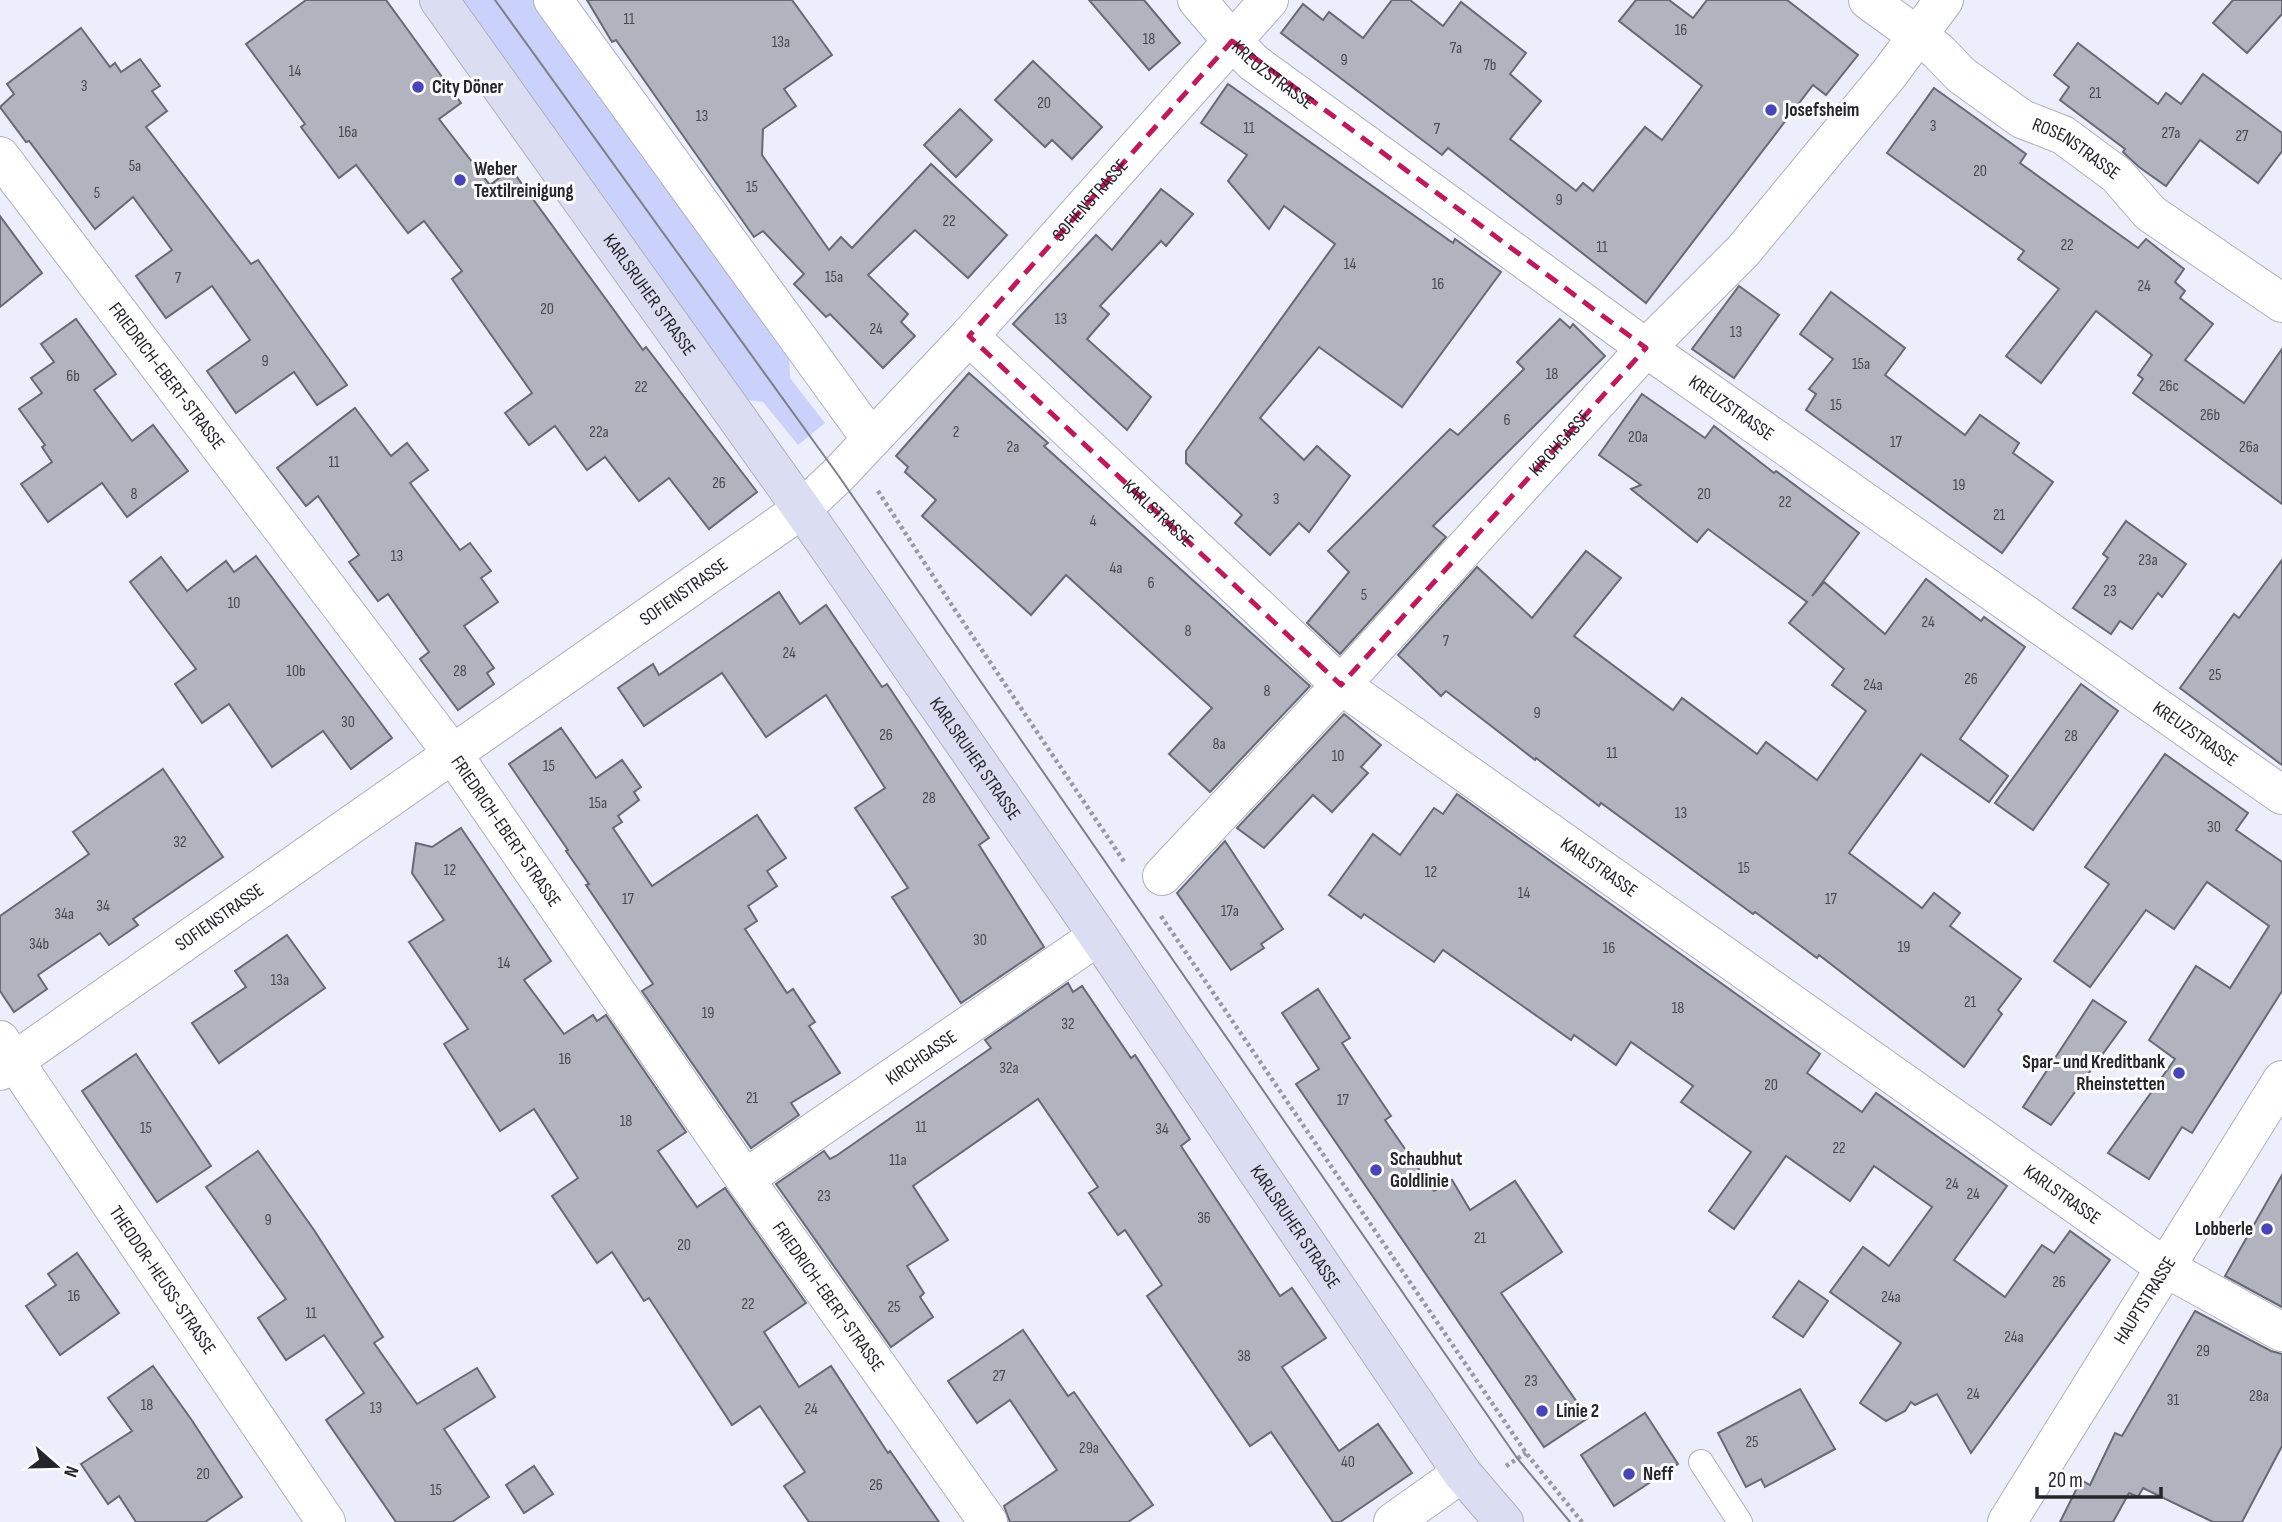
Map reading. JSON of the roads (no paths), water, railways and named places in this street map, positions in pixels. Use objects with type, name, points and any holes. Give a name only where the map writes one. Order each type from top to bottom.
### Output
[{"type":"street","name":"KARLSRUHER STRASSE","points":[[439,0],[802,509],[1098,936],[1462,1473],[1504,1522]]},
{"type":"street","points":[[553,0],[863,448]]},
{"type":"street","name":"KREUZSTRASSE","points":[[1197,0],[1254,63],[1646,348],[2282,795]]},
{"type":"street","name":"SOFIENSTRASSE","points":[[5,1057],[452,753],[802,509],[970,336],[1269,0]]},
{"type":"street","name":"ROSENSTRASSE","points":[[1868,0],[1938,51],[1961,75],[2022,119],[2063,135],[2117,175],[2150,212],[2282,303]]},
{"type":"street","name":"KIRCHGASSE","points":[[1146,873],[1341,685],[1646,348],[1743,251],[1889,74],[1944,0]]},
{"type":"street","name":"FRIEDRICH-EBERT-STRASSE","points":[[0,156],[452,753],[745,1180],[988,1522]]},
{"type":"street","name":"KARLSTRASSE","points":[[970,336],[1341,685],[2166,1268],[2282,1332]]},
{"type":"street","name":"KIRCHGASSE","points":[[745,1180],[1098,936]]},
{"type":"street","name":"THEODOR-HEUSS-STRASSE","points":[[5,1057],[326,1522]]},
{"type":"street","name":"HAUPTSTRASSE","points":[[2007,1522],[2282,1080]]},
{"type":"street","points":[[1393,1522],[1462,1473]]},
{"type":"lane","points":[[1701,1462],[1740,1522]]},
{"type":"tram line","points":[[495,0],[838,475],[1517,1458],[1570,1522]]},
{"type":"place","name":"City Döner","points":[[418,87]]},
{"type":"place","name":"Josefsheim","points":[[1771,110]]},
{"type":"place","name":"Weber Textilreinigung","points":[[460,180]]},
{"type":"place","name":"Spar- und Kreditbank Rheinstetten","points":[[2179,1073]]},
{"type":"place","name":"Schaubhut Goldlinie","points":[[1376,1170]]},
{"type":"place","name":"Lobberle","points":[[2267,1229]]},
{"type":"place","name":"Linie 2","points":[[1542,1411]]},
{"type":"place","name":"Neff","points":[[1629,1474]]}]
